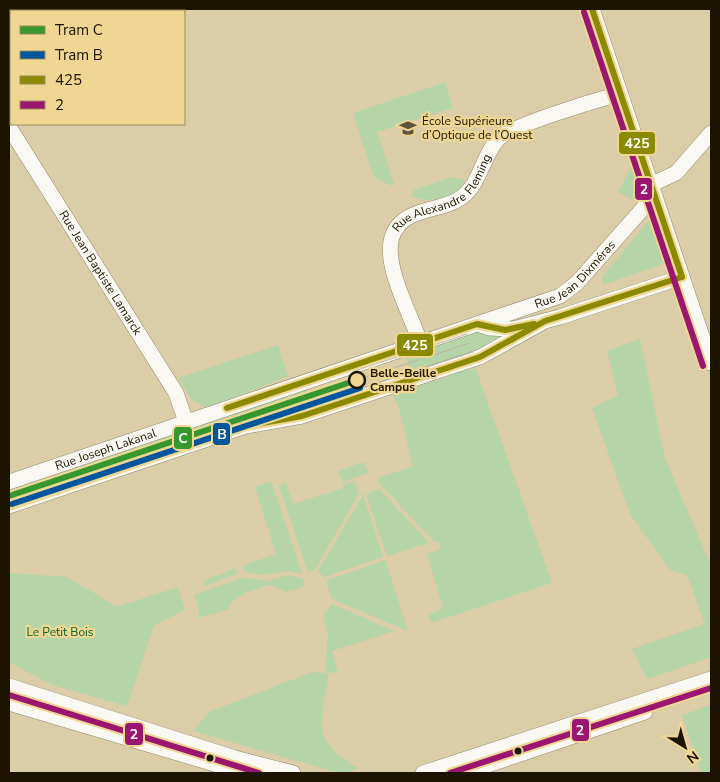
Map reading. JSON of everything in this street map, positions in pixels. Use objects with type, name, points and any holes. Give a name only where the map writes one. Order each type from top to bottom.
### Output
[{"type":"street","points":[[592,9],[711,363]]},
{"type":"street","name":"Rue Alexandre Fleming","points":[[420,342],[391,261],[391,242],[398,226],[411,216],[462,198],[470,188],[496,142],[503,135],[531,123],[619,94]]},
{"type":"street","name":"Rue Jean Baptiste Lamarck","points":[[9,127],[176,392],[186,422]]},
{"type":"street","name":"Rue Jean Dixméras","points":[[477,324],[567,293],[652,190],[676,174],[711,133]]},
{"type":"street","name":"Rue Joseph Lakanal","points":[[9,482],[477,324],[505,330],[545,321],[682,277]]},
{"type":"street","name":"Rue Joseph Lakanal","points":[[9,506],[246,426],[302,416],[480,357],[545,321]]},
{"type":"street","points":[[423,773],[711,679]]},
{"type":"street","points":[[9,686],[235,758],[294,773]]},
{"type":"street","points":[[464,773],[711,689]]},
{"type":"street","points":[[9,703],[245,773]]},
{"type":"green space","points":[[445,82],[453,108],[377,132],[394,184],[392,186],[374,177],[353,113]]},
{"type":"green space","points":[[631,167],[637,171],[641,188],[635,201],[618,192]]},
{"type":"green space","points":[[451,177],[465,180],[461,186],[449,195],[434,200],[418,199],[411,196],[414,190]]},
{"type":"green space","points":[[651,218],[654,221],[666,255],[663,264],[603,285],[602,277]]},
{"type":"green space","points":[[469,330],[511,333],[487,349],[412,375],[404,352]]},
{"type":"green space","points":[[640,339],[665,458],[711,566],[711,657],[647,679],[632,649],[705,624],[687,575],[670,570],[630,514],[592,408],[618,395],[607,351]]},
{"type":"green space","points":[[278,345],[288,376],[207,408],[192,400],[178,378]]},
{"type":"green space","points":[[475,367],[552,583],[431,623],[428,615],[443,608],[427,554],[439,550],[440,543],[434,541],[380,484],[378,478],[413,466],[399,409],[393,395]]},
{"type":"green space","points":[[304,385],[312,408],[142,457],[137,443]]},
{"type":"green space","points":[[131,445],[136,459],[9,501],[9,486]]},
{"type":"green space","points":[[364,462],[368,473],[342,482],[338,471]]},
{"type":"green space","points":[[271,481],[302,574],[289,571],[260,575],[244,571],[242,566],[276,554],[255,487]]},
{"type":"green space","points":[[355,481],[359,494],[315,569],[308,572],[279,486],[286,483],[293,504],[344,488],[343,485]]},
{"type":"green space","points":[[379,489],[429,543],[387,556],[366,494]]},
{"type":"green space","points":[[363,495],[383,557],[324,577],[318,571]]},
{"type":"green space","points":[[385,560],[408,631],[332,599],[326,581]]},
{"type":"green space","points":[[236,568],[237,572],[235,575],[204,586],[203,581]]},
{"type":"green space","name":"Le Petit Bois","points":[[9,573],[67,577],[117,607],[178,587],[185,610],[154,625],[127,706],[52,685],[9,662]]},
{"type":"green space","points":[[289,575],[303,579],[305,586],[286,592],[269,585],[247,592],[229,604],[230,609],[198,618],[199,610],[194,595],[242,578],[269,581]]},
{"type":"green space","points":[[332,604],[394,631],[332,651],[338,673],[325,672],[328,634],[323,616]]},
{"type":"green space","points":[[315,671],[329,674],[322,722],[326,741],[343,758],[358,768],[347,773],[339,773],[193,731],[209,712]]},
{"type":"green space","points":[[711,705],[711,773],[702,773],[682,715]]},
{"type":"tram line","points":[[354,371],[467,334]]},
{"type":"tram line","points":[[357,380],[470,343]]},
{"type":"tram line","points":[[360,389],[473,352]]},
{"type":"tram line","name":"C","points":[[9,496],[357,380]]},
{"type":"tram line","name":"B","points":[[12,504],[360,388]]},
{"type":"transit line","name":"425","points":[[592,9],[682,277]]},
{"type":"transit line","name":"2","points":[[584,12],[703,366]]},
{"type":"transit line","name":"425","points":[[9,506],[246,426],[302,416],[480,357],[545,321],[682,277]]},
{"type":"transit line","name":"425","points":[[227,408],[477,324],[505,330],[534,324]]},
{"type":"transit line","name":"2","points":[[450,773],[711,688]]},
{"type":"transit line","name":"2","points":[[9,695],[259,773]]},
{"type":"place","name":"École Supérieure d’Optique de l’Ouest","points":[[408,128]]},
{"type":"place","name":"Belle-Beille Campus","points":[[357,380]]}]
